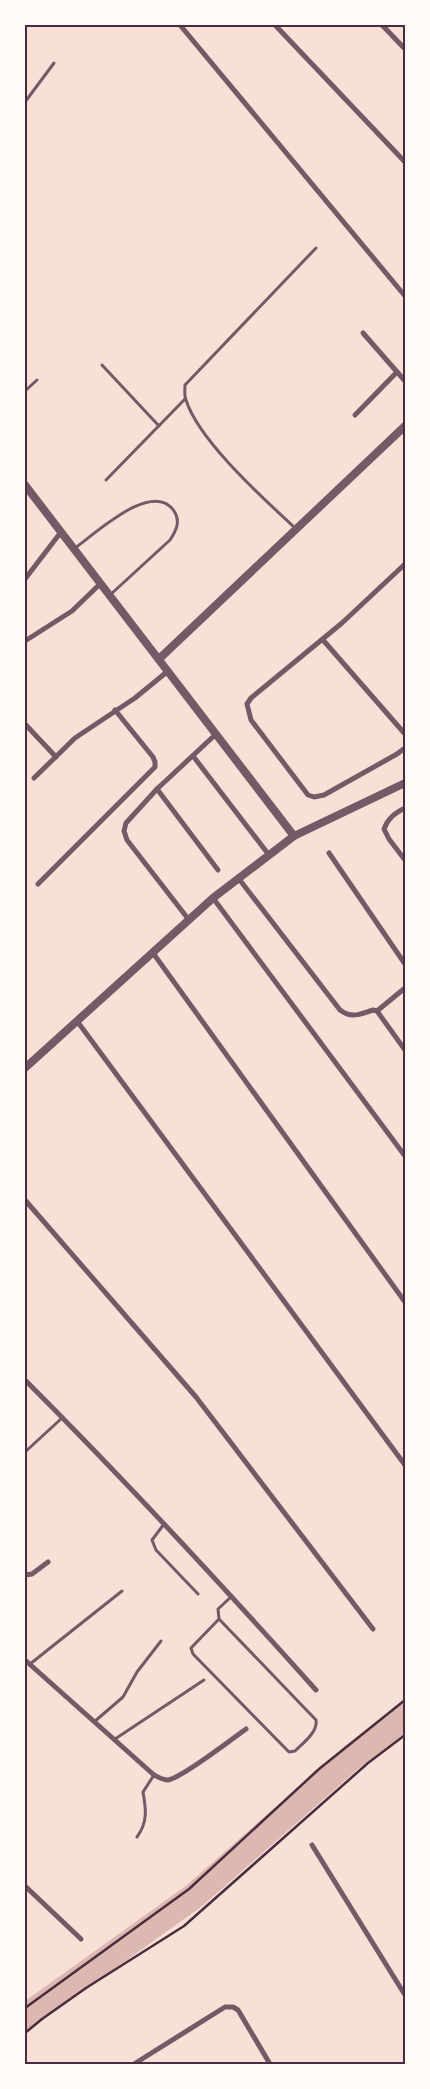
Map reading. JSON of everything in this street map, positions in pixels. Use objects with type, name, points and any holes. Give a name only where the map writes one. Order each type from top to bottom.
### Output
[{"type":"street","points":[[180,25],[405,296]]},
{"type":"street","points":[[275,25],[405,162]]},
{"type":"street","points":[[382,25],[405,49]]},
{"type":"street","points":[[363,333],[405,381]]},
{"type":"street","points":[[355,415],[397,372]]},
{"type":"street","points":[[159,659],[405,426]]},
{"type":"street","points":[[25,484],[294,836]]},
{"type":"street","points":[[25,579],[61,532]]},
{"type":"street","points":[[405,564],[323,640],[251,698],[247,704],[251,720],[302,790],[314,797],[324,795],[405,748]]},
{"type":"street","points":[[25,641],[72,611],[101,583]]},
{"type":"street","points":[[323,640],[405,734]]},
{"type":"street","points":[[34,778],[75,738],[135,698],[168,671]]},
{"type":"street","points":[[38,884],[155,768],[153,756],[116,710]]},
{"type":"street","points":[[25,724],[56,756]]},
{"type":"street","points":[[189,920],[127,840],[124,831],[126,823],[157,790],[216,734]]},
{"type":"street","points":[[192,756],[269,855]]},
{"type":"street","points":[[25,1068],[213,898],[294,836],[405,783]]},
{"type":"street","points":[[157,790],[218,870]]},
{"type":"street","points":[[405,808],[395,813],[389,819],[384,829],[405,860]]},
{"type":"street","points":[[329,853],[405,964]]},
{"type":"street","points":[[238,879],[340,1010],[347,1015],[357,1016],[373,1010],[377,1011],[405,988]]},
{"type":"street","points":[[213,898],[405,1156]]},
{"type":"street","points":[[153,953],[405,1302]]},
{"type":"street","points":[[377,1011],[405,1050]]},
{"type":"street","points":[[77,1021],[405,1465]]},
{"type":"street","points":[[25,1200],[196,1397],[373,1629]]},
{"type":"street","points":[[25,1380],[232,1596],[316,1690]]},
{"type":"street","points":[[25,1576],[32,1574],[48,1562]]},
{"type":"street","points":[[27,1662],[154,1775],[166,1780],[174,1778],[246,1729]]},
{"type":"street","points":[[312,1845],[405,1995]]},
{"type":"street","points":[[25,1886],[81,1939]]},
{"type":"street","points":[[134,2064],[226,2008],[233,2007],[238,2010],[270,2064]]},
{"type":"lane","points":[[25,102],[54,63]]},
{"type":"lane","points":[[296,529],[258,494],[216,448],[195,419],[185,399],[185,385],[316,248]]},
{"type":"lane","points":[[102,365],[159,426]]},
{"type":"lane","points":[[25,390],[37,380]]},
{"type":"lane","points":[[106,480],[185,399]]},
{"type":"lane","points":[[74,549],[120,515],[142,502],[152,500],[165,502],[174,511],[178,520],[177,530],[170,540],[110,595]]},
{"type":"lane","points":[[25,1452],[62,1417]]},
{"type":"lane","points":[[164,1524],[152,1540],[156,1550],[198,1594]]},
{"type":"lane","points":[[27,1662],[122,1591]]},
{"type":"lane","points":[[219,1619],[191,1648],[193,1654],[289,1752],[295,1751],[314,1731],[317,1725],[316,1720],[219,1619],[218,1610],[232,1596]]},
{"type":"lane","points":[[94,1722],[123,1696],[137,1672],[162,1640]]},
{"type":"lane","points":[[114,1740],[204,1680]]},
{"type":"lane","points":[[137,1837],[144,1827],[145,1806],[143,1792],[154,1775]]},
{"type":"path","points":[[25,2008],[189,1889],[319,1769],[405,1700]]},
{"type":"path","points":[[25,2034],[42,2019],[86,1988],[184,1926],[368,1763],[405,1735]]},
{"type":"waterway","points":[[25,2017],[194,1896],[352,1757],[405,1717]]}]
